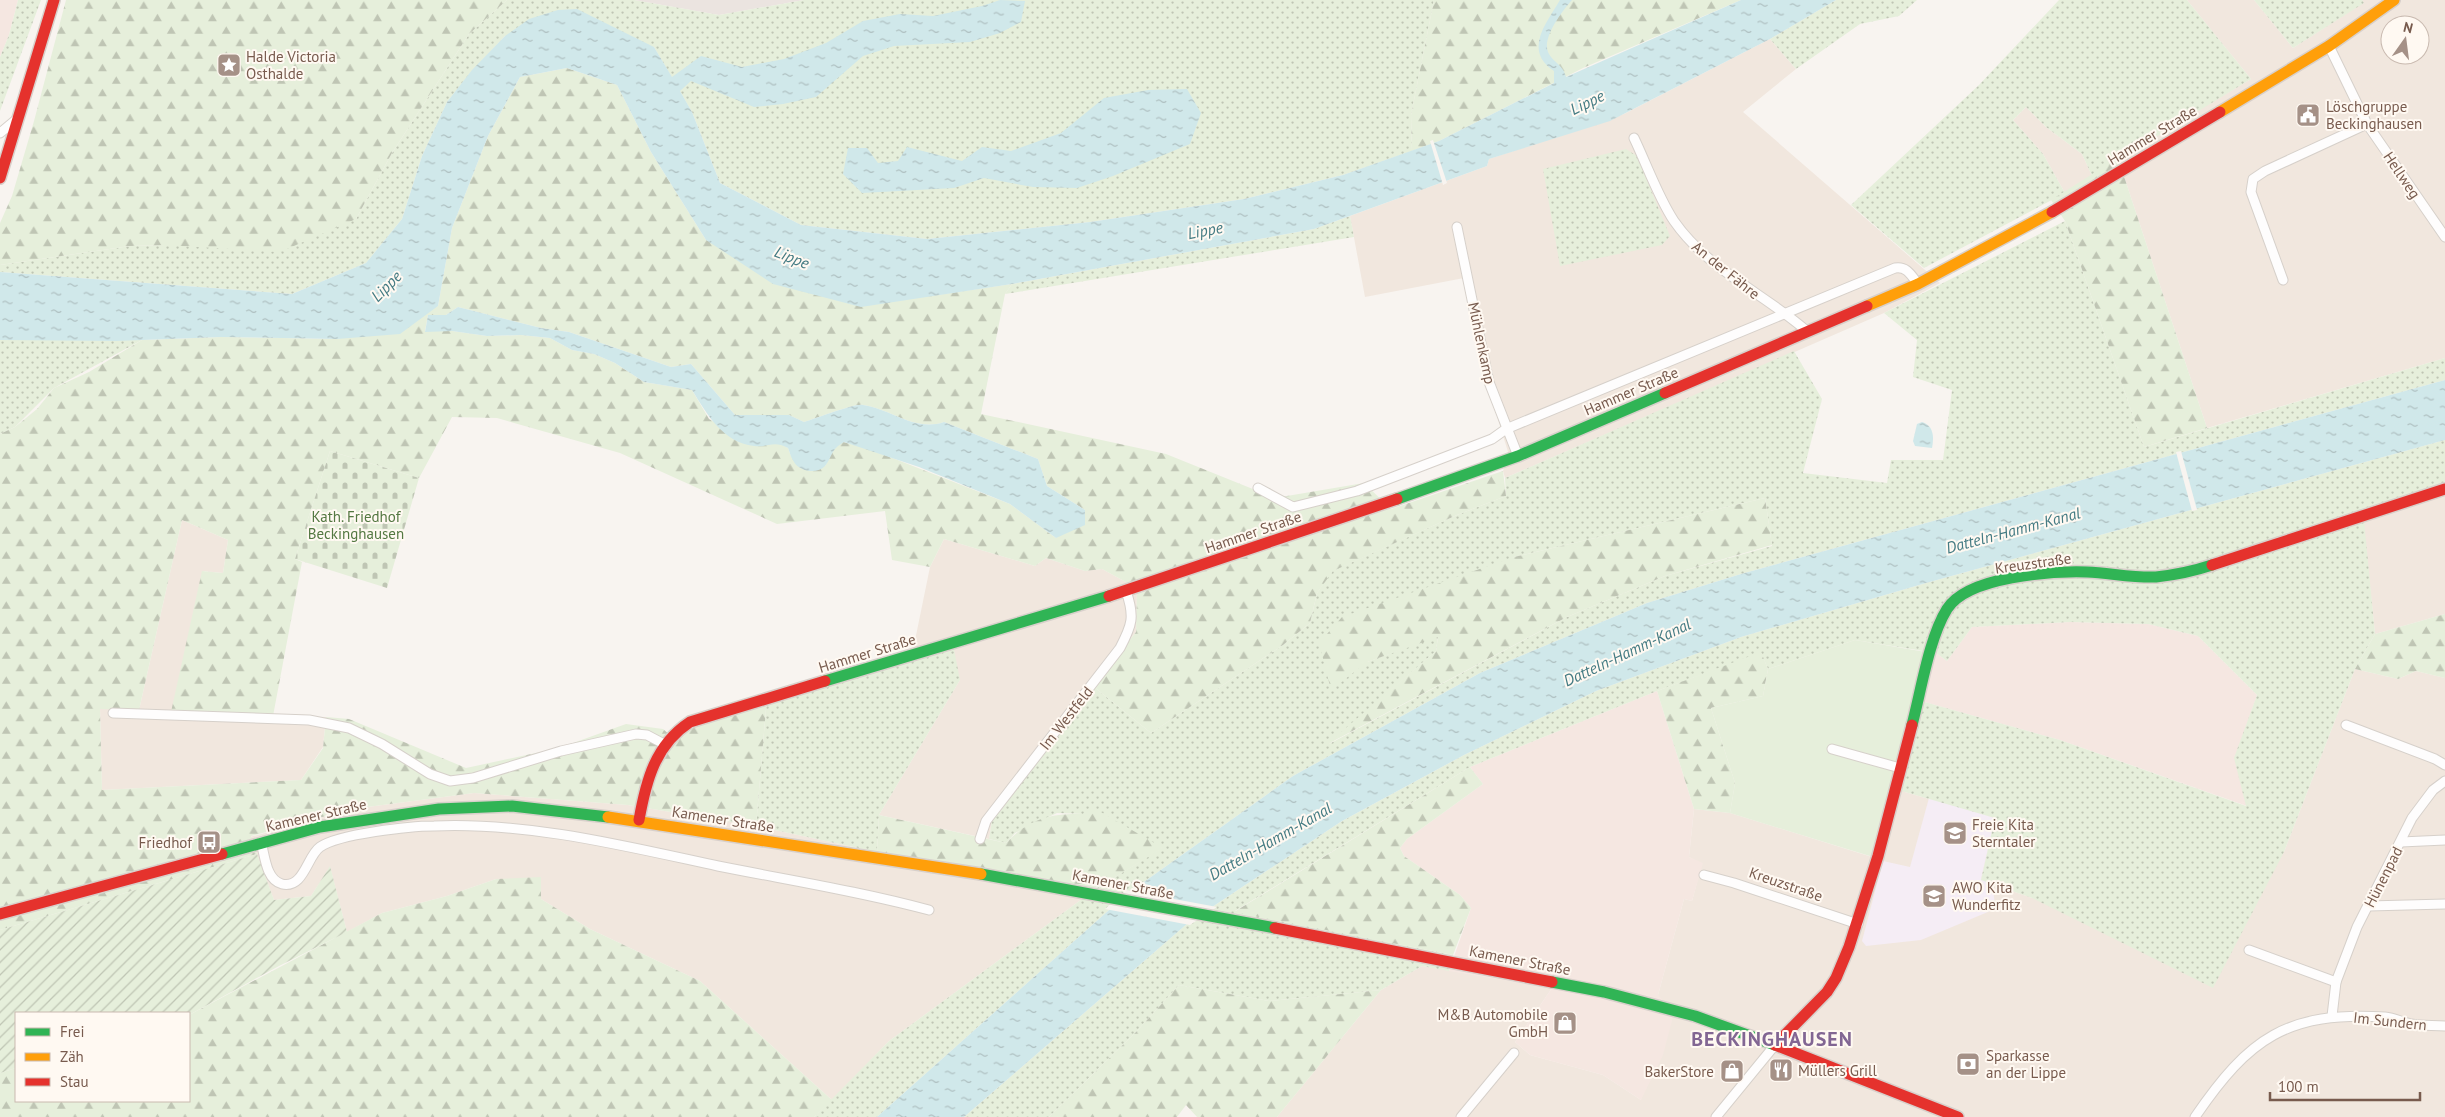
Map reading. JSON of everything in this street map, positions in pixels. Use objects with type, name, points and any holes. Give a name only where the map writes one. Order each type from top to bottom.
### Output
[{"type":"main road","points":[[0,177],[3,158],[18,119],[54,0]]},
{"type":"main road","name":"Hammer Straße","points":[[639,820],[652,766],[664,744],[680,727],[702,718],[1126,591],[1518,456],[1918,284],[2076,199],[2329,46],[2394,0]]},
{"type":"main road","name":"Kreuzstraße","points":[[1775,1045],[1827,992],[1836,978],[1858,924],[1938,624],[1957,598],[1969,591],[2030,576],[2069,571],[2147,577],[2172,575],[2227,560],[2445,489]]},
{"type":"main road","name":"Kamener Straße","points":[[0,914],[261,842],[354,820],[401,813],[474,806],[540,808],[639,820],[955,869],[1085,892],[1604,992],[1695,1016],[1775,1045],[1958,1117]]},
{"type":"street","name":"Hellweg","points":[[2329,46],[2367,124],[2440,223],[2445,237]]},
{"type":"street","points":[[0,133],[18,119]]},
{"type":"street","points":[[2283,280],[2251,192],[2254,179],[2265,171],[2367,124]]},
{"type":"street","name":"An der Fähre","points":[[1634,138],[1673,220],[1695,247],[1765,301],[1787,313],[1808,332]]},
{"type":"street","name":"Mühlenkamp","points":[[1457,227],[1489,382],[1518,456]]},
{"type":"street","name":"Hammer Straße","points":[[1258,488],[1293,507],[1357,491],[1492,439],[1506,429],[1895,268],[1902,267],[1908,270],[1918,284]]},
{"type":"street","name":"Im Westfeld","points":[[980,839],[986,821],[1120,648],[1132,625],[1132,608],[1126,591]]},
{"type":"street","points":[[113,713],[308,720],[333,723],[365,735],[430,774],[450,781],[473,778],[561,751],[636,734],[647,735],[664,744]]},
{"type":"street","points":[[2346,725],[2435,759],[2445,766]]},
{"type":"street","points":[[1832,749],[1900,768]]},
{"type":"street","name":"Hünenpad","points":[[2332,1016],[2336,982],[2350,944],[2412,818],[2433,790],[2445,781]]},
{"type":"street","name":"Kamener Straße","points":[[261,842],[269,873],[275,880],[283,884],[291,884],[299,879],[315,851],[331,842],[378,831],[451,825],[516,829],[621,846],[929,910]]},
{"type":"street","points":[[2401,842],[2445,840]]},
{"type":"street","name":"Kreuzstraße","points":[[1704,875],[1858,924]]},
{"type":"street","points":[[2369,906],[2445,904]]},
{"type":"street","points":[[2250,950],[2336,982]]},
{"type":"street","name":"Im Sundern","points":[[2194,1117],[2231,1069],[2257,1045],[2297,1024],[2332,1016],[2386,1017],[2416,1025],[2445,1026]]},
{"type":"street","name":"Kreuzstraße","points":[[1716,1117],[1775,1045]]},
{"type":"street","points":[[1461,1117],[1514,1053]]},
{"type":"shaded area","points":[[0,0],[18,0],[9,35],[0,57]]},
{"type":"shaded area","points":[[634,0],[804,0],[719,15]]},
{"type":"shaded area","points":[[2187,0],[2254,0],[2293,48],[2363,3],[2362,0],[2445,0],[2445,358],[2207,428],[2118,158],[2251,79]]},
{"type":"shaded area","points":[[1770,39],[1796,69],[1743,112],[1940,283],[1884,313],[1505,478],[1503,471],[1509,455],[1490,394],[1464,278],[1365,297],[1350,216],[1487,166],[1489,159],[1624,114]]},
{"type":"shaded area","points":[[2026,107],[2046,127],[2082,154],[2092,176],[2065,193],[2043,154],[2013,120]]},
{"type":"shaded area","points":[[2445,495],[2445,614],[2375,634],[2363,520]]},
{"type":"shaded area","points":[[182,520],[228,540],[223,573],[203,571],[273,716],[326,717],[323,747],[301,780],[102,790],[100,708],[139,710]]},
{"type":"shaded area","points":[[944,539],[1035,566],[1046,558],[1085,571],[1102,569],[1137,588],[1136,632],[993,814],[989,839],[879,815],[960,680],[912,655],[930,567]]},
{"type":"shaded area","points":[[2070,622],[2148,624],[2198,636],[2257,695],[2235,758],[2247,806],[2060,740],[1914,699],[1936,653],[1947,661],[1972,627]]},
{"type":"shaded area","points":[[2355,669],[2398,679],[2416,671],[2445,678],[2445,1117],[1277,1117],[1381,990],[1422,966],[1552,988],[1515,1042],[1530,1055],[1603,1075],[1641,1100],[1658,995],[1684,899],[1692,901],[1702,864],[1689,857],[1694,809],[1730,813],[1872,857],[1891,788],[1995,818],[1981,880],[2032,898],[2284,852]]},
{"type":"shaded area","points":[[1657,691],[1694,809],[1689,857],[1703,863],[1692,901],[1684,899],[1658,995],[1674,1013],[1663,1055],[1641,1100],[1603,1075],[1530,1055],[1515,1042],[1552,988],[1449,971],[1471,908],[1460,895],[1404,856],[1400,848],[1407,839],[1483,784],[1470,767]]},
{"type":"shaded area","points":[[474,793],[628,805],[756,826],[877,852],[1097,888],[889,1041],[832,1100],[700,981],[590,929],[541,899],[496,879],[447,896],[382,913],[347,932],[330,867],[311,896],[274,900],[250,837],[352,809]]},
{"type":"shaded area","name":"AWO Kita Wunderfitz","points":[[1929,798],[1995,818],[1981,879],[1993,884],[1995,909],[1921,940],[1866,946],[1862,941],[1883,861],[1910,867]]},
{"type":"green space","points":[[18,0],[41,0],[0,111],[0,57],[9,35]]},
{"type":"green space","points":[[66,0],[507,0],[469,34],[392,153],[356,219],[280,252],[165,245],[130,246],[0,265],[0,223],[12,196]]},
{"type":"green space","points":[[507,0],[634,0],[719,15],[804,0],[1434,0],[1411,115],[1412,151],[1343,175],[1244,199],[1090,222],[927,239],[801,225],[720,183],[692,112],[654,47],[505,36],[472,71],[447,102],[422,156],[402,219],[366,263],[292,294],[0,272],[0,265],[130,246],[165,245],[356,219],[392,153],[469,34]]},
{"type":"green space","points":[[1434,0],[1741,0],[1583,68],[1439,141],[1412,151],[1411,115]]},
{"type":"green space","points":[[1836,0],[1917,0],[1899,16],[1860,24],[1796,69],[1770,39]]},
{"type":"green space","points":[[2059,0],[2187,0],[2251,79],[2092,176],[2082,154],[2046,127],[2026,107],[2013,120],[2043,154],[2065,193],[1924,268],[1851,205],[1979,85]]},
{"type":"green space","points":[[2254,0],[2362,0],[2364,3],[2293,48]]},
{"type":"green space","points":[[567,68],[617,85],[651,152],[706,240],[861,306],[1012,284],[1005,294],[981,414],[1166,454],[1275,498],[1364,483],[1391,509],[1503,471],[1506,496],[1457,515],[1333,571],[1317,593],[1310,623],[1283,645],[1151,733],[1093,686],[1136,632],[1137,588],[1102,569],[1085,571],[1046,558],[1035,566],[944,539],[930,567],[892,560],[885,511],[777,524],[620,453],[497,418],[452,417],[419,478],[330,451],[295,559],[302,562],[273,716],[171,712],[202,571],[223,573],[228,540],[182,520],[139,710],[100,709],[102,790],[301,780],[323,748],[326,717],[349,719],[466,768],[559,748],[626,724],[663,729],[671,736],[767,697],[756,826],[628,805],[474,793],[352,809],[251,836],[257,854],[0,930],[0,434],[15,427],[37,409],[54,388],[89,372],[142,340],[221,337],[337,339],[438,306],[452,228],[488,136],[520,77]],"holes":[[[458,307],[541,328],[569,332],[671,367],[691,364],[735,415],[789,415],[804,422],[863,405],[913,422],[923,424],[944,422],[1038,459],[1047,486],[1085,510],[1056,538],[1010,504],[867,448],[843,442],[835,447],[825,466],[791,456],[788,448],[779,443],[756,446],[709,419],[692,390],[644,382],[615,363],[594,354],[572,350],[550,338],[521,335],[487,336],[452,331],[425,331],[428,315],[446,315]]]},
{"type":"green space","points":[[1626,149],[1637,156],[1670,236],[1662,245],[1560,266],[1543,169]]},
{"type":"green space","points":[[2118,158],[2207,428],[2144,447],[2065,221],[2051,200]]},
{"type":"green space","points":[[1350,216],[1354,237],[1005,294],[1012,284],[1314,229]]},
{"type":"green space","points":[[2065,221],[2144,447],[2445,358],[2445,380],[1741,574],[1647,603],[1480,673],[1293,776],[1127,894],[877,1117],[814,1117],[889,1041],[1097,888],[1162,848],[1083,814],[1057,813],[1015,833],[1006,843],[989,839],[993,814],[1093,686],[1151,733],[1283,645],[1310,623],[1317,593],[1332,571],[1457,515],[1506,496],[1505,478],[1794,351],[1822,399],[1803,473],[1887,483],[1891,460],[1943,460],[1952,390],[1913,377],[1917,340],[1884,313]],"holes":[[[1765,498],[1772,546],[1665,576],[1567,617],[1329,744],[1436,651],[1438,636],[1367,662],[1514,557]]]},
{"type":"green space","points":[[0,340],[142,340],[54,388],[15,427],[0,434]]},
{"type":"green space","points":[[2445,440],[2445,495],[2364,520],[2375,634],[2355,669],[2284,852],[2213,988],[2032,898],[1981,880],[1995,818],[1891,788],[1914,699],[2060,740],[2246,806],[2234,758],[2257,695],[2198,636],[2148,624],[2070,622],[1972,627],[1947,661],[1936,653],[1855,640],[1768,669],[1761,653],[1657,691],[1470,767],[1235,911],[1453,955],[1449,971],[1422,966],[1381,990],[1269,1001],[1179,985],[1136,1032],[1049,1117],[964,1117],[1188,923],[1342,821],[1464,755],[1596,691],[1741,637],[1926,583]]},
{"type":"green space","name":"Kath. Friedhof Beckinghausen","points":[[330,451],[419,478],[387,588],[295,559]]},
{"type":"green space","points":[[1765,498],[1772,545],[1665,576],[1567,617],[1326,745],[1436,651],[1438,637],[1367,662],[1331,690],[1319,643],[1342,617],[1514,557]]},
{"type":"green space","points":[[2445,614],[2445,678],[2416,671],[2398,679],[2355,669],[2375,634]]},
{"type":"green space","points":[[1855,640],[1926,652],[1873,857],[1730,813],[1735,783],[1711,708],[1763,696],[1768,669]]},
{"type":"green space","points":[[953,644],[960,680],[879,815],[877,852],[756,826],[767,697]]},
{"type":"green space","points":[[1761,652],[1768,669],[1763,696],[1711,708],[1735,783],[1730,813],[1694,809],[1657,691]]},
{"type":"green space","points":[[1470,767],[1483,784],[1407,839],[1400,848],[1404,856],[1460,895],[1471,908],[1453,955],[1234,912]]},
{"type":"green space","points":[[1092,807],[1163,848],[1097,888],[877,852],[879,815],[1006,843],[1023,828],[1041,819],[1050,816],[1083,814]]},
{"type":"green space","points":[[257,854],[274,900],[311,896],[330,866],[347,932],[279,966],[190,1014],[190,1012],[15,1012],[15,1068],[0,1073],[0,930]]},
{"type":"green space","points":[[541,877],[541,899],[590,929],[700,981],[832,1100],[814,1117],[0,1117],[0,1073],[15,1068],[15,1102],[190,1102],[190,1014],[382,913],[447,896],[496,879]]},
{"type":"green space","points":[[1179,985],[1269,1001],[1381,990],[1277,1117],[1197,1117],[1186,1105],[1177,1117],[1049,1117],[1136,1032]]},
{"type":"water","name":"Lippe","points":[[1000,0],[1025,1],[1021,22],[1000,33],[970,42],[894,46],[863,56],[816,97],[783,104],[754,107],[691,81],[680,91],[692,112],[720,183],[801,225],[927,239],[1090,222],[1244,199],[1343,175],[1439,141],[1554,83],[1554,71],[1545,63],[1540,54],[1539,46],[1544,27],[1560,0],[1572,0],[1550,32],[1547,46],[1550,56],[1563,69],[1566,77],[1741,0],[1836,0],[1770,39],[1610,121],[1489,159],[1487,166],[1314,229],[1012,284],[861,307],[773,284],[706,240],[651,152],[617,85],[567,68],[520,77],[488,136],[452,228],[438,306],[400,334],[337,339],[221,337],[116,341],[0,340],[0,272],[292,294],[366,263],[402,219],[422,156],[447,102],[472,70],[505,36],[529,19],[558,10],[577,9],[654,47],[672,77],[701,56],[742,67],[784,59],[826,43],[863,21],[900,14],[933,16],[982,6]]},
{"type":"water","points":[[1187,89],[1201,113],[1190,144],[1113,176],[1077,188],[1033,187],[984,178],[954,188],[862,193],[843,174],[848,148],[867,148],[878,163],[898,161],[907,147],[962,161],[982,147],[1011,151],[1061,133],[1104,98],[1148,90]]},
{"type":"water","points":[[458,307],[541,328],[569,332],[671,367],[691,364],[735,415],[789,415],[804,422],[863,405],[913,422],[933,424],[944,422],[1038,459],[1047,486],[1085,510],[1085,525],[1056,538],[1010,504],[919,467],[844,442],[836,448],[822,469],[804,470],[796,465],[788,448],[774,444],[754,446],[733,439],[724,433],[710,417],[692,390],[644,382],[615,363],[594,354],[572,350],[550,338],[521,335],[487,336],[452,331],[425,332],[428,315],[446,315]]},
{"type":"water","name":"Datteln-Hamm-Kanal","points":[[2445,380],[2445,440],[1926,583],[1741,637],[1596,691],[1464,755],[1342,821],[1188,923],[964,1117],[877,1117],[1127,894],[1293,776],[1480,673],[1647,603],[1741,574]]},
{"type":"water","points":[[1922,422],[1931,429],[1932,448],[1915,446],[1913,441],[1917,424]]},
{"type":"pier","points":[[1433,140],[1447,183],[1443,185],[1430,141]]},
{"type":"pier","points":[[2181,451],[2197,510],[2192,511],[2176,452]]},
{"type":"pier","points":[[1126,890],[1217,907],[1190,925],[1105,909]]},
{"type":"traffic: fast","points":[[1397,499],[1518,456],[1665,393]]},
{"type":"traffic: fast","points":[[1912,725],[1930,649],[1941,621],[1947,609],[1958,598],[1973,589],[2012,578],[2033,575],[2087,572],[2156,577],[2212,565]]},
{"type":"traffic: fast","points":[[825,681],[1109,596]]},
{"type":"traffic: fast","points":[[222,854],[320,827],[439,809],[512,806],[608,817]]},
{"type":"traffic: fast","points":[[981,874],[1275,928]]},
{"type":"traffic: fast","points":[[1552,982],[1604,992],[1695,1016],[1775,1045]]},
{"type":"traffic: slow","points":[[2220,112],[2329,46],[2394,0]]},
{"type":"traffic: slow","points":[[1867,306],[1918,284],[2052,212]]},
{"type":"traffic: slow","points":[[608,817],[981,874]]},
{"type":"traffic: jam","points":[[0,178],[54,0]]},
{"type":"traffic: jam","points":[[2052,212],[2220,112]]},
{"type":"traffic: jam","points":[[1665,393],[1867,306]]},
{"type":"traffic: jam","points":[[2212,565],[2445,489]]},
{"type":"traffic: jam","points":[[1109,596],[1397,499]]},
{"type":"traffic: jam","points":[[639,820],[649,778],[660,753],[678,731],[690,722],[825,681]]},
{"type":"traffic: jam","points":[[1775,1045],[1827,992],[1836,978],[1849,947],[1878,856],[1912,725]]},
{"type":"traffic: jam","points":[[0,914],[222,854]]},
{"type":"traffic: jam","points":[[1275,928],[1552,982]]},
{"type":"traffic: jam","points":[[1775,1045],[1958,1117]]},
{"type":"place","name":"Halde Victoria Osthalde","points":[[229,65]]},
{"type":"place","name":"Löschgruppe Beckinghausen","points":[[2308,115]]},
{"type":"place","name":"Freie Kita Sterntaler","points":[[1955,833]]},
{"type":"place","name":"Friedhof","points":[[209,842]]},
{"type":"place","name":"AWO Kita Wunderfitz","points":[[1934,896]]},
{"type":"place","name":"M&B Automobile GmbH","points":[[1565,1023]]},
{"type":"place","name":"Sparkasse an der Lippe","points":[[1968,1064]]},
{"type":"place","name":"Müllers Grill","points":[[1781,1070]]},
{"type":"place","name":"BakerStore","points":[[1732,1071]]},
{"type":"district","name":"BECKINGHAUSEN","points":[[1772,1039]]}]
